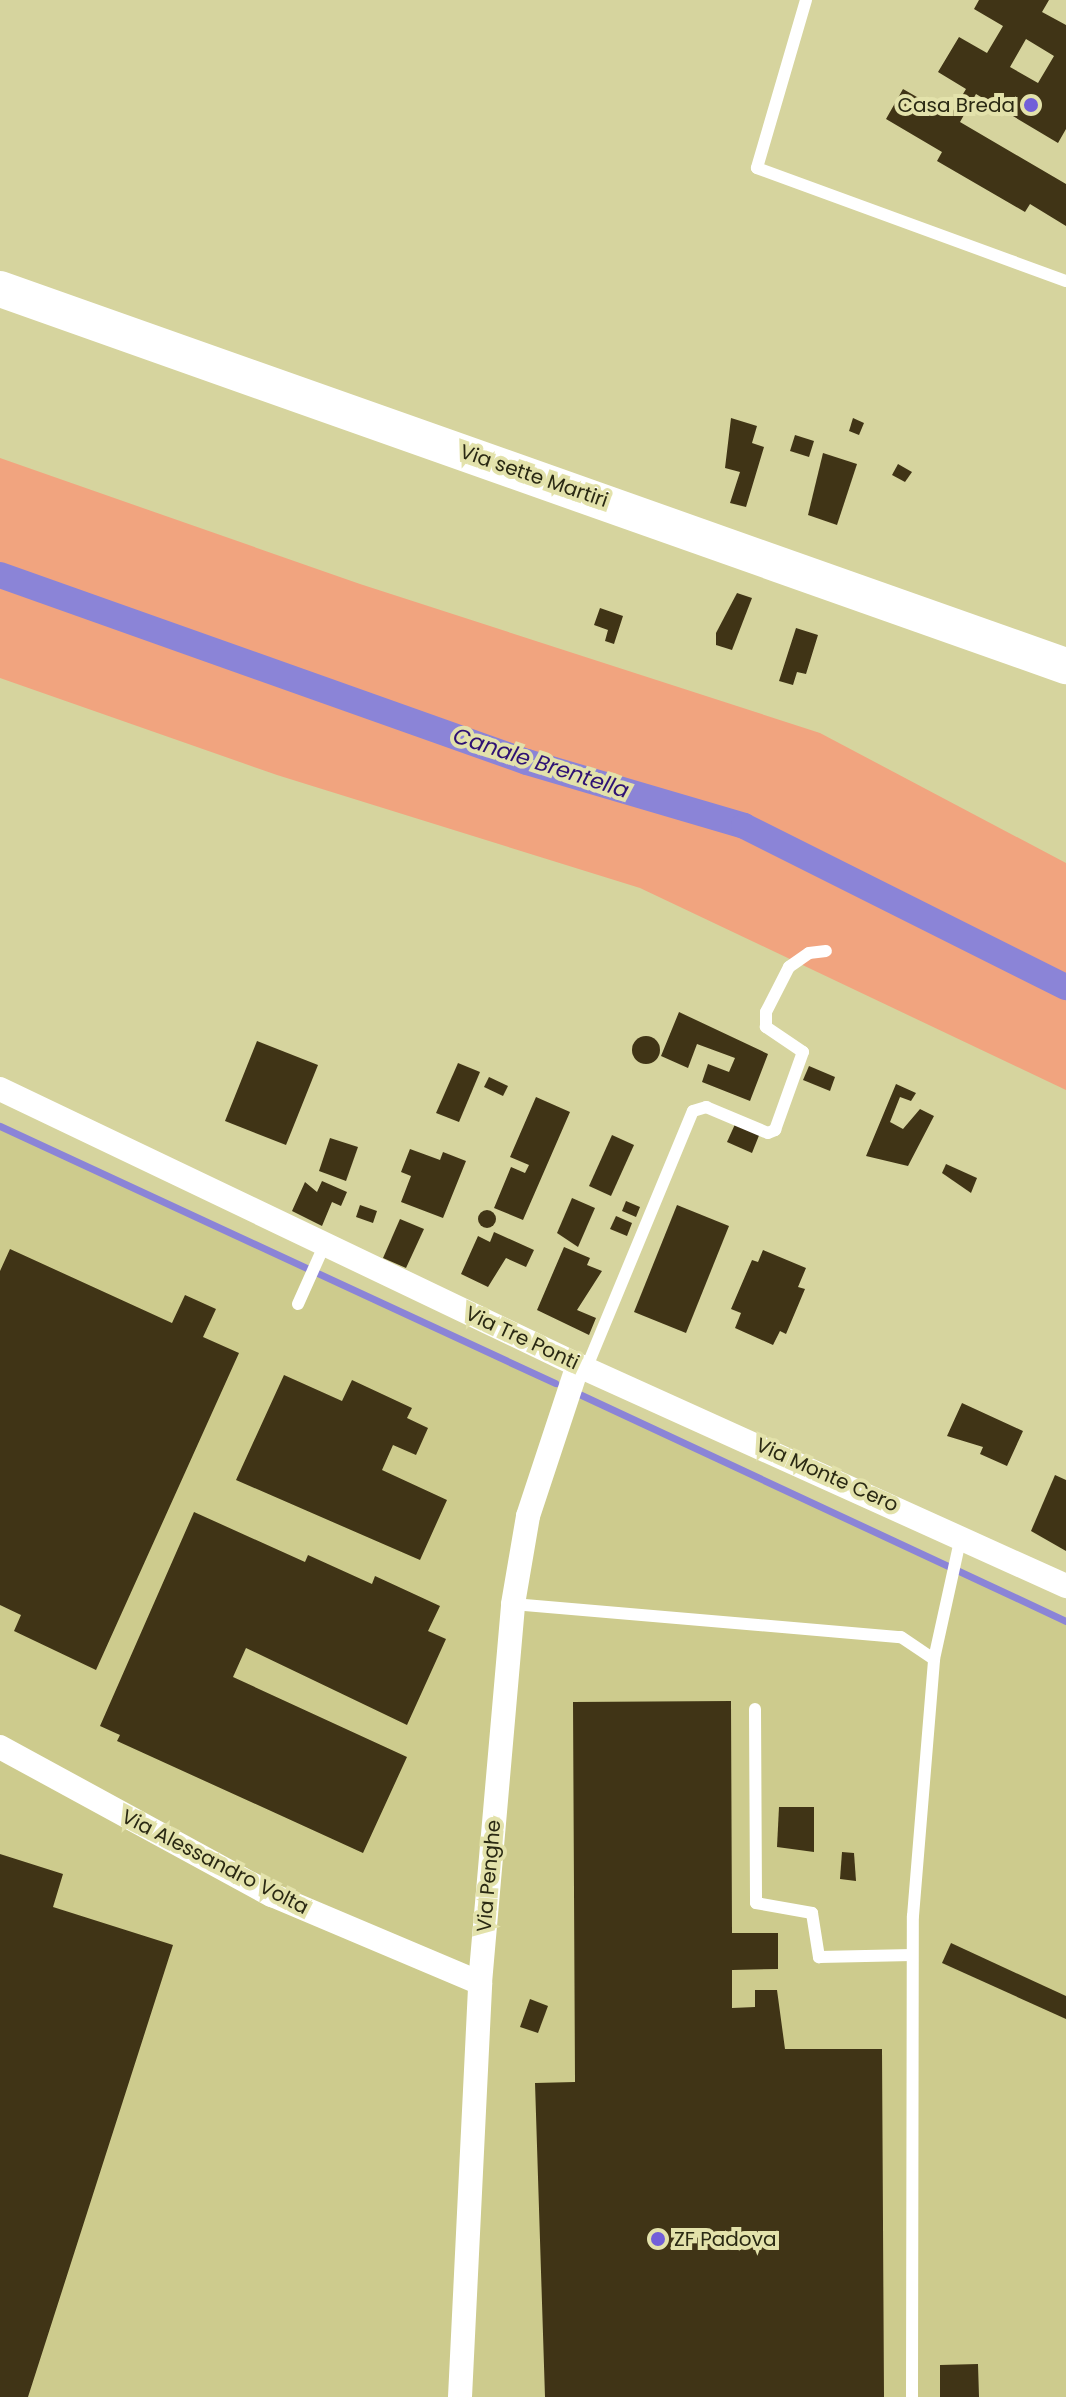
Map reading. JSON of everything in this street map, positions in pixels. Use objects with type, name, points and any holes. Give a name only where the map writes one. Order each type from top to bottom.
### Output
[{"type":"main road","name":"Via sette Martiri","points":[[0,289],[1066,666]]},
{"type":"street","name":"Via Tre Ponti","points":[[0,1089],[582,1367]]},
{"type":"street","name":"Via Penghe","points":[[460,2397],[480,1983],[513,1604],[554,1422],[582,1367]]},
{"type":"street","name":"Via Monte Cero","points":[[582,1367],[959,1542],[1066,1586]]},
{"type":"street","name":"Via Alessandro Volta","points":[[0,1747],[272,1895],[480,1983]]},
{"type":"lane","points":[[806,0],[757,168],[1066,281]]},
{"type":"lane","name":"Via Tre Ponti","points":[[582,1367],[693,1111],[706,1107],[768,1133],[775,1130],[803,1052],[766,1027],[766,1012],[789,967],[809,953],[826,951]]},
{"type":"lane","points":[[298,1304],[324,1246]]},
{"type":"lane","points":[[912,2397],[912,1955],[934,1659],[945,1594],[959,1542]]},
{"type":"lane","points":[[513,1604],[901,1637],[934,1659]]},
{"type":"lane","points":[[755,1709],[756,1903],[812,1913],[819,1957],[912,1955]]},
{"type":"shaded area","points":[[0,458],[360,584],[820,733],[1066,863],[1066,1090],[640,888],[277,775],[0,678]]},
{"type":"shaded area","points":[[0,1126],[1066,1622],[1066,2397],[0,2397]]},
{"type":"building","name":"Casa Breda","points":[[979,0],[1049,0],[1042,12],[1066,25],[1066,129],[1058,143],[976,94],[960,122],[1066,184],[1066,226],[1030,204],[1025,212],[937,161],[942,152],[886,119],[903,89],[950,116],[966,89],[938,72],[959,37],[987,53],[1003,26],[974,9]],"holes":[[[1026,39],[1054,56],[1038,83],[1010,67]]]},
{"type":"building","points":[[731,418],[757,426],[752,443],[764,447],[746,507],[730,503],[740,472],[725,468]]},
{"type":"building","points":[[853,418],[864,423],[859,435],[849,431]]},
{"type":"building","points":[[795,435],[814,441],[809,457],[790,451]]},
{"type":"building","points":[[823,453],[857,464],[837,525],[808,515]]},
{"type":"building","points":[[898,464],[912,472],[905,482],[892,475]]},
{"type":"building","points":[[737,593],[752,598],[732,650],[716,645],[716,633]]},
{"type":"building","points":[[600,608],[623,616],[614,644],[605,641],[608,630],[594,625]]},
{"type":"building","points":[[796,628],[818,635],[806,674],[797,672],[793,685],[779,681]]},
{"type":"building","points":[[679,1012],[768,1054],[750,1101],[702,1082],[708,1064],[729,1072],[735,1058],[697,1044],[688,1068],[661,1056]]},
{"type":"building","points":[[646,1036],[656,1040],[660,1050],[656,1060],[646,1064],[636,1060],[632,1050],[636,1040]]},
{"type":"building","points":[[257,1041],[318,1065],[286,1145],[225,1121]]},
{"type":"building","points":[[458,1063],[480,1072],[459,1122],[436,1113]]},
{"type":"building","points":[[809,1066],[835,1077],[830,1091],[803,1080]]},
{"type":"building","points":[[489,1077],[508,1086],[503,1096],[484,1087]]},
{"type":"building","points":[[896,1084],[916,1093],[911,1101],[900,1097],[890,1122],[903,1129],[920,1109],[934,1116],[908,1166],[866,1156]]},
{"type":"building","points":[[536,1097],[570,1112],[523,1220],[494,1208],[511,1167],[525,1173],[529,1165],[510,1157]]},
{"type":"building","points":[[736,1122],[760,1133],[752,1153],[727,1142]]},
{"type":"building","points":[[612,1135],[634,1145],[611,1196],[589,1186]]},
{"type":"building","points":[[330,1138],[358,1147],[346,1181],[319,1171]]},
{"type":"building","points":[[410,1149],[440,1160],[443,1152],[466,1161],[443,1218],[401,1202],[411,1176],[401,1172]]},
{"type":"building","points":[[946,1164],[977,1178],[971,1193],[942,1173]]},
{"type":"building","points":[[322,1181],[347,1192],[341,1206],[332,1202],[322,1226],[292,1211],[305,1182],[317,1192]]},
{"type":"building","points":[[572,1198],[595,1208],[578,1247],[557,1233]]},
{"type":"building","points":[[626,1201],[640,1207],[636,1217],[622,1211]]},
{"type":"building","points":[[360,1205],[377,1211],[373,1223],[356,1217]]},
{"type":"building","points":[[677,1205],[729,1226],[686,1333],[634,1312]]},
{"type":"building","points":[[487,1210],[496,1219],[487,1228],[478,1219]]},
{"type":"building","points":[[616,1216],[632,1223],[627,1236],[610,1229]]},
{"type":"building","points":[[400,1219],[424,1229],[406,1268],[383,1258]]},
{"type":"building","points":[[494,1232],[534,1250],[526,1267],[506,1258],[488,1287],[461,1274],[478,1236],[490,1242]]},
{"type":"building","points":[[564,1247],[590,1258],[587,1265],[602,1271],[577,1310],[596,1318],[589,1335],[537,1310]]},
{"type":"building","points":[[10,1249],[172,1323],[185,1295],[216,1309],[203,1337],[239,1353],[96,1670],[14,1631],[21,1615],[0,1605],[0,1271]]},
{"type":"building","points":[[763,1250],[806,1268],[798,1287],[805,1289],[786,1334],[780,1331],[773,1345],[735,1328],[741,1313],[731,1309],[752,1260],[758,1262]]},
{"type":"building","points":[[284,1375],[342,1401],[352,1380],[412,1408],[407,1418],[428,1428],[416,1455],[393,1445],[382,1470],[447,1500],[420,1560],[236,1480]]},
{"type":"building","points":[[962,1403],[1023,1431],[1007,1466],[980,1454],[983,1447],[947,1436]]},
{"type":"building","points":[[1055,1475],[1066,1480],[1066,1551],[1031,1531]]},
{"type":"building","points":[[194,1512],[305,1562],[308,1555],[372,1584],[375,1576],[440,1606],[428,1631],[446,1639],[407,1725],[246,1648],[233,1677],[407,1757],[363,1853],[117,1741],[120,1735],[100,1726]]},
{"type":"building","points":[[731,1701],[732,1933],[778,1933],[778,1969],[732,1970],[732,2008],[755,2007],[755,1990],[777,1990],[785,2049],[882,2049],[884,2397],[545,2397],[535,2083],[575,2082],[573,1702]]},
{"type":"building","points":[[779,1807],[814,1807],[814,1852],[777,1847]]},
{"type":"building","points":[[842,1852],[854,1853],[856,1881],[840,1879]]},
{"type":"building","points":[[0,1854],[63,1874],[53,1907],[173,1945],[28,2397],[0,2397]]},
{"type":"building","points":[[951,1943],[1066,1996],[1066,2019],[942,1963]]},
{"type":"building","points":[[530,1999],[548,2006],[538,2033],[520,2027]]},
{"type":"building","points":[[978,2364],[979,2397],[940,2397],[940,2365]]},
{"type":"waterway","name":"Canale Brentella","points":[[0,575],[527,762],[744,826],[1066,987]]},
{"type":"waterway","points":[[0,1126],[555,1383]]},
{"type":"waterway","points":[[577,1393],[1066,1621]]},
{"type":"place","name":"Casa Breda","points":[[1031,105]]},
{"type":"place","name":"ZF Padova","points":[[658,2239]]}]
